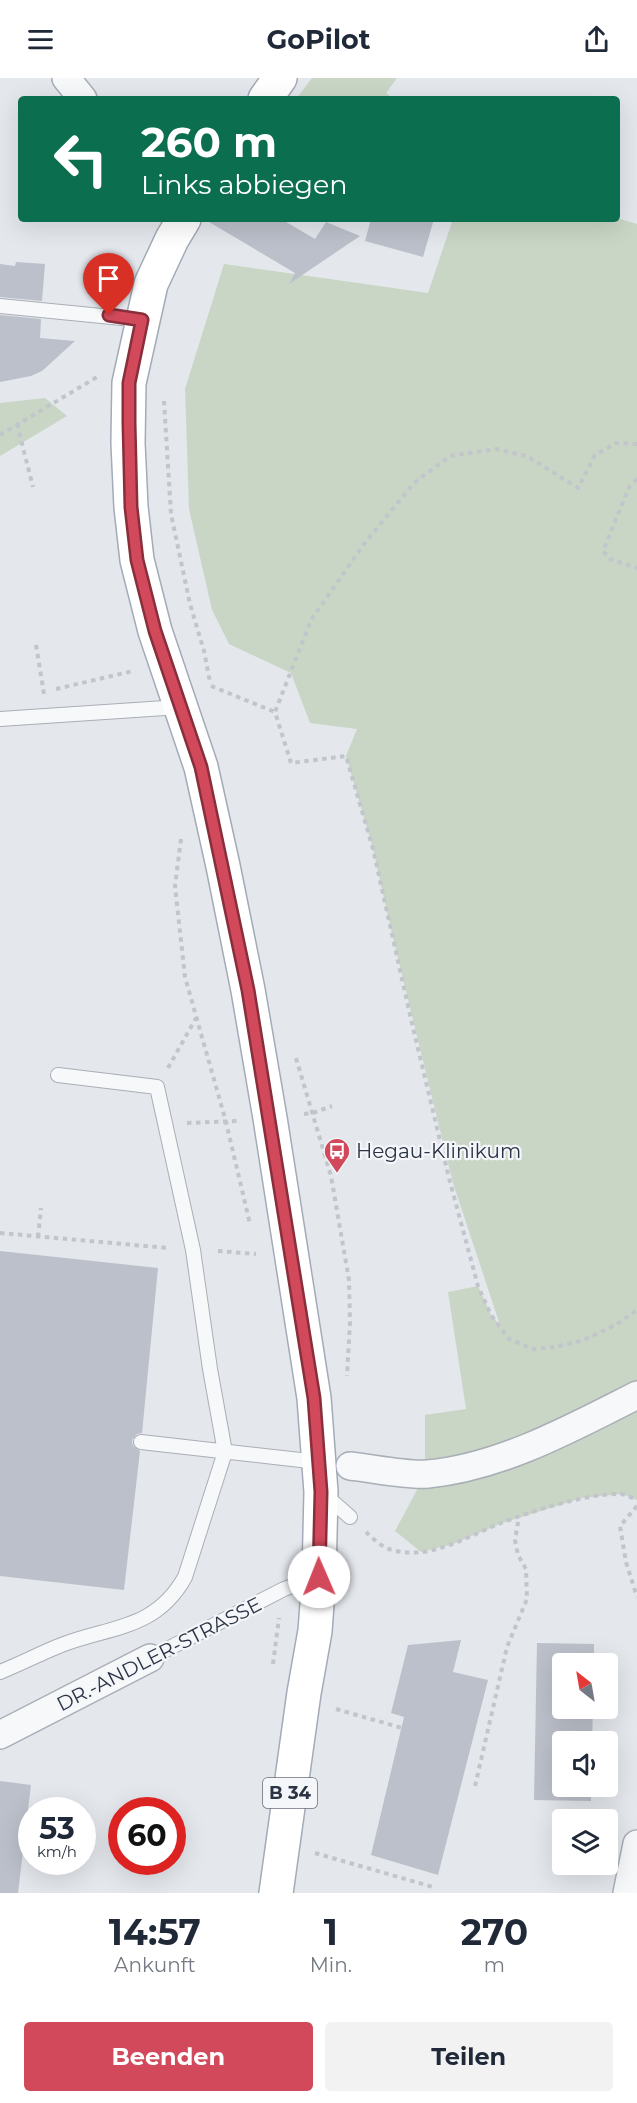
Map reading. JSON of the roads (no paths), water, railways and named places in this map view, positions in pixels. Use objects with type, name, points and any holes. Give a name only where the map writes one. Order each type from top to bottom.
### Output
[{"type":"main road","points":[[267,96],[280,78]]},
{"type":"main road","name":"B 34","points":[[182,222],[151,284],[129,383],[128,443],[131,507],[137,560],[155,631],[201,767],[248,990],[314,1398],[331,1469],[315,1631],[276,1893]]},
{"type":"street","points":[[66,78],[81,96]]},
{"type":"street","points":[[331,1469],[425,1475],[460,1469],[540,1444],[637,1395]]},
{"type":"street","name":"DR.-ANDLER-STRASSE","points":[[0,1735],[150,1658]]},
{"type":"street","points":[[627,1893],[637,1844]]},
{"type":"lane","points":[[0,306],[142,320]]},
{"type":"lane","points":[[0,719],[180,707]]},
{"type":"lane","points":[[0,1672],[60,1646],[119,1629],[152,1613],[166,1603],[177,1592],[185,1577],[225,1452],[210,1369],[193,1250],[158,1087],[58,1075]]},
{"type":"lane","points":[[141,1442],[225,1452],[331,1469],[350,1517]]},
{"type":"lane","name":"DR.-ANDLER-STRASSE","points":[[150,1658],[284,1589],[319,1577]]},
{"type":"place","name":"Hegau-Klinikum","points":[[337,1174]]}]
